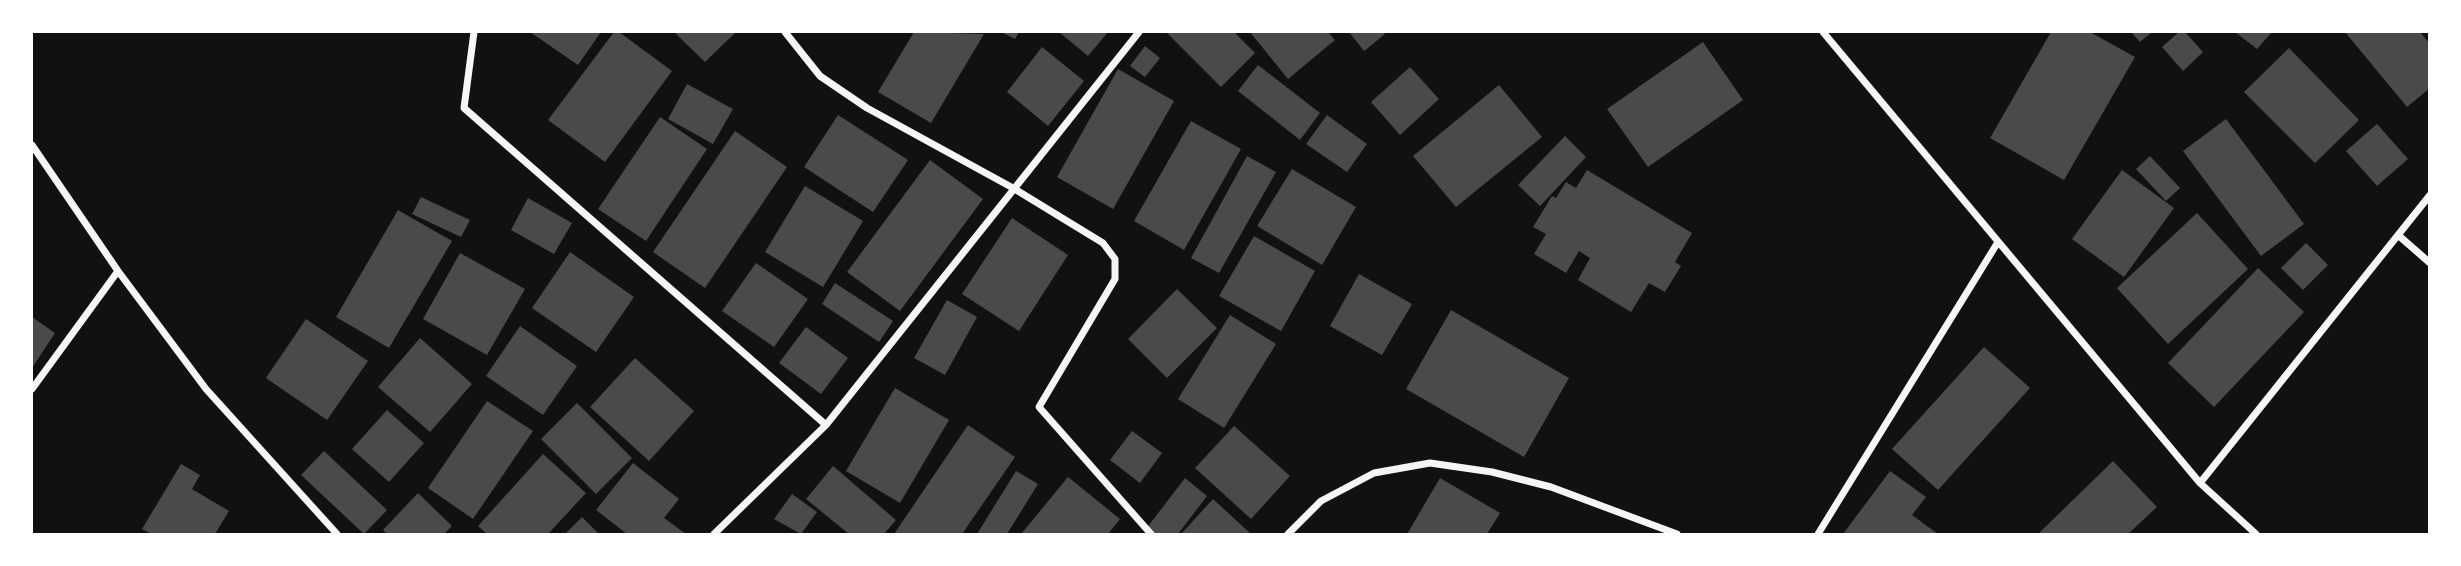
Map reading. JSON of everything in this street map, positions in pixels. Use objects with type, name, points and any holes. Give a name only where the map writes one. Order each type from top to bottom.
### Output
[{"type":"street","points":[[474,32],[464,108],[826,425]]},
{"type":"street","points":[[785,32],[820,76],[867,108],[1013,188],[1102,243],[1115,259],[1115,279],[1039,408],[1150,534]]},
{"type":"street","points":[[714,534],[826,425],[1139,32]]},
{"type":"street","points":[[1823,32],[2200,483],[2256,534]]},
{"type":"street","points":[[32,145],[118,271],[206,389],[337,534]]},
{"type":"street","points":[[2200,483],[2430,195]]},
{"type":"street","points":[[2398,235],[2430,263]]},
{"type":"street","points":[[1818,534],[1998,242]]},
{"type":"street","points":[[32,389],[118,271]]},
{"type":"street","points":[[1288,534],[1321,501],[1374,474],[1430,463],[1492,472],[1551,487],[1677,534]]},
{"type":"building","points":[[530,32],[601,32],[578,65]]},
{"type":"building","points":[[614,32],[619,32],[672,71],[605,162],[548,120]]},
{"type":"building","points":[[674,32],[736,32],[705,62]]},
{"type":"building","points":[[914,32],[984,34],[931,123],[878,92]]},
{"type":"building","points":[[1001,32],[1019,32],[1015,39]]},
{"type":"building","points":[[1059,32],[1108,32],[1088,56]]},
{"type":"building","points":[[1166,32],[1234,32],[1255,53],[1221,87]]},
{"type":"building","points":[[1250,32],[1328,32],[1335,40],[1288,79]]},
{"type":"building","points":[[1349,32],[1383,32],[1385,34],[1364,51]]},
{"type":"building","points":[[2051,32],[2090,32],[2135,57],[2064,180],[1990,138]]},
{"type":"building","points":[[2131,32],[2152,32],[2140,42]]},
{"type":"building","points":[[2179,32],[2185,32],[2203,52],[2183,71],[2162,47]]},
{"type":"building","points":[[2235,32],[2272,32],[2257,49]]},
{"type":"building","points":[[2345,32],[2420,32],[2430,44],[2430,88],[2407,107]]},
{"type":"building","points":[[1703,42],[1743,100],[1648,167],[1607,109]]},
{"type":"building","points":[[1145,46],[1160,58],[1145,77],[1130,66]]},
{"type":"building","points":[[1042,47],[1084,81],[1048,126],[1007,92]]},
{"type":"building","points":[[2289,48],[2359,120],[2315,163],[2244,92]]},
{"type":"building","points":[[1258,65],[1320,113],[1300,140],[1238,91]]},
{"type":"building","points":[[1410,67],[1439,99],[1400,135],[1371,102]]},
{"type":"building","points":[[1118,69],[1174,101],[1113,209],[1057,177]]},
{"type":"building","points":[[687,84],[733,109],[713,144],[668,119]]},
{"type":"building","points":[[1499,85],[1542,137],[1456,207],[1413,156]]},
{"type":"building","points":[[838,115],[908,160],[873,212],[804,167]]},
{"type":"building","points":[[1327,115],[1367,144],[1347,172],[1306,144]]},
{"type":"building","points":[[660,117],[707,149],[646,241],[598,209]]},
{"type":"building","points":[[2226,119],[2304,224],[2261,256],[2183,151]]},
{"type":"building","points":[[1191,121],[1241,149],[1184,250],[1134,221]]},
{"type":"building","points":[[2377,124],[2408,159],[2377,186],[2346,151]]},
{"type":"building","points":[[735,131],[787,167],[705,288],[653,252]]},
{"type":"building","points":[[1565,136],[1586,157],[1540,206],[1518,185]]},
{"type":"building","points":[[1247,156],[1276,172],[1219,273],[1191,258]]},
{"type":"building","points":[[2150,156],[2180,188],[2166,201],[2136,169]]},
{"type":"building","points":[[930,160],[983,199],[900,311],[847,272]]},
{"type":"building","points":[[1292,169],[1356,207],[1322,265],[1257,226]]},
{"type":"building","points":[[1587,170],[1692,233],[1675,262],[1681,266],[1665,292],[1649,283],[1631,312],[1578,280],[1590,258],[1579,251],[1566,273],[1534,254],[1546,234],[1533,227],[1552,196],[1556,198],[1566,182],[1576,188]]},
{"type":"building","points":[[2122,170],[2174,208],[2124,277],[2072,239]]},
{"type":"building","points":[[805,186],[863,221],[823,287],[765,252]]},
{"type":"building","points":[[421,197],[470,220],[461,237],[412,214]]},
{"type":"building","points":[[528,198],[572,223],[554,254],[511,230]]},
{"type":"building","points":[[398,210],[452,241],[389,348],[336,317]]},
{"type":"building","points":[[2197,213],[2248,269],[2168,344],[2117,288]]},
{"type":"building","points":[[1012,218],[1068,255],[1019,331],[962,294]]},
{"type":"building","points":[[1254,236],[1315,271],[1281,331],[1219,296]]},
{"type":"building","points":[[2306,243],[2328,265],[2303,290],[2281,268]]},
{"type":"building","points":[[570,252],[634,297],[596,352],[532,308]]},
{"type":"building","points":[[460,253],[525,289],[487,355],[423,319]]},
{"type":"building","points":[[756,263],[808,299],[774,347],[722,311]]},
{"type":"building","points":[[2258,268],[2304,312],[2214,407],[2168,363]]},
{"type":"building","points":[[1359,274],[1412,304],[1382,355],[1330,326]]},
{"type":"building","points":[[835,283],[893,321],[879,342],[822,304]]},
{"type":"building","points":[[1177,289],[1217,328],[1167,378],[1128,339]]},
{"type":"building","points":[[947,300],[977,317],[945,375],[914,358]]},
{"type":"building","points":[[1451,310],[1569,378],[1524,457],[1406,389]]},
{"type":"building","points":[[1230,315],[1276,344],[1224,428],[1178,399]]},
{"type":"building","points":[[32,317],[55,333],[32,368]]},
{"type":"building","points":[[306,319],[368,361],[327,420],[266,378]]},
{"type":"building","points":[[520,326],[577,366],[543,415],[486,376]]},
{"type":"building","points":[[806,327],[848,358],[821,394],[779,363]]},
{"type":"building","points":[[420,338],[472,384],[430,432],[378,387]]},
{"type":"building","points":[[1984,347],[2030,388],[1938,490],[1892,449]]},
{"type":"building","points":[[635,358],[694,411],[649,461],[590,407]]},
{"type":"building","points":[[895,388],[949,420],[900,503],[846,471]]},
{"type":"building","points":[[487,401],[533,431],[473,519],[428,488]]},
{"type":"building","points":[[577,403],[632,458],[596,494],[541,439]]},
{"type":"building","points":[[387,410],[424,443],[389,482],[352,449]]},
{"type":"building","points":[[968,425],[1015,457],[962,534],[894,534]]},
{"type":"building","points":[[1234,426],[1290,476],[1251,519],[1195,468]]},
{"type":"building","points":[[1132,431],[1162,453],[1140,483],[1110,460]]},
{"type":"building","points":[[324,451],[387,510],[364,534],[301,475]]},
{"type":"building","points":[[543,454],[586,493],[548,534],[487,534],[478,526]]},
{"type":"building","points":[[2113,461],[2157,507],[2128,534],[2038,534]]},
{"type":"building","points":[[633,463],[679,499],[664,518],[686,534],[627,534],[596,510]]},
{"type":"building","points":[[181,464],[200,475],[192,489],[229,511],[215,534],[152,534],[142,529]]},
{"type":"building","points":[[833,466],[896,520],[884,534],[849,534],[806,499]]},
{"type":"building","points":[[1016,471],[1038,484],[1007,534],[977,534]]},
{"type":"building","points":[[1890,471],[1926,497],[1912,515],[1938,534],[1843,534]]},
{"type":"building","points":[[1068,477],[1120,519],[1108,534],[1021,534]]},
{"type":"building","points":[[1185,478],[1207,496],[1178,534],[1154,534],[1146,529]]},
{"type":"building","points":[[1440,478],[1500,513],[1487,534],[1407,534]]},
{"type":"building","points":[[418,493],[452,526],[444,534],[387,534],[383,530]]},
{"type":"building","points":[[792,494],[817,512],[801,534],[774,519]]},
{"type":"building","points":[[1213,499],[1251,534],[1181,534]]},
{"type":"building","points":[[582,517],[599,534],[565,534]]}]
